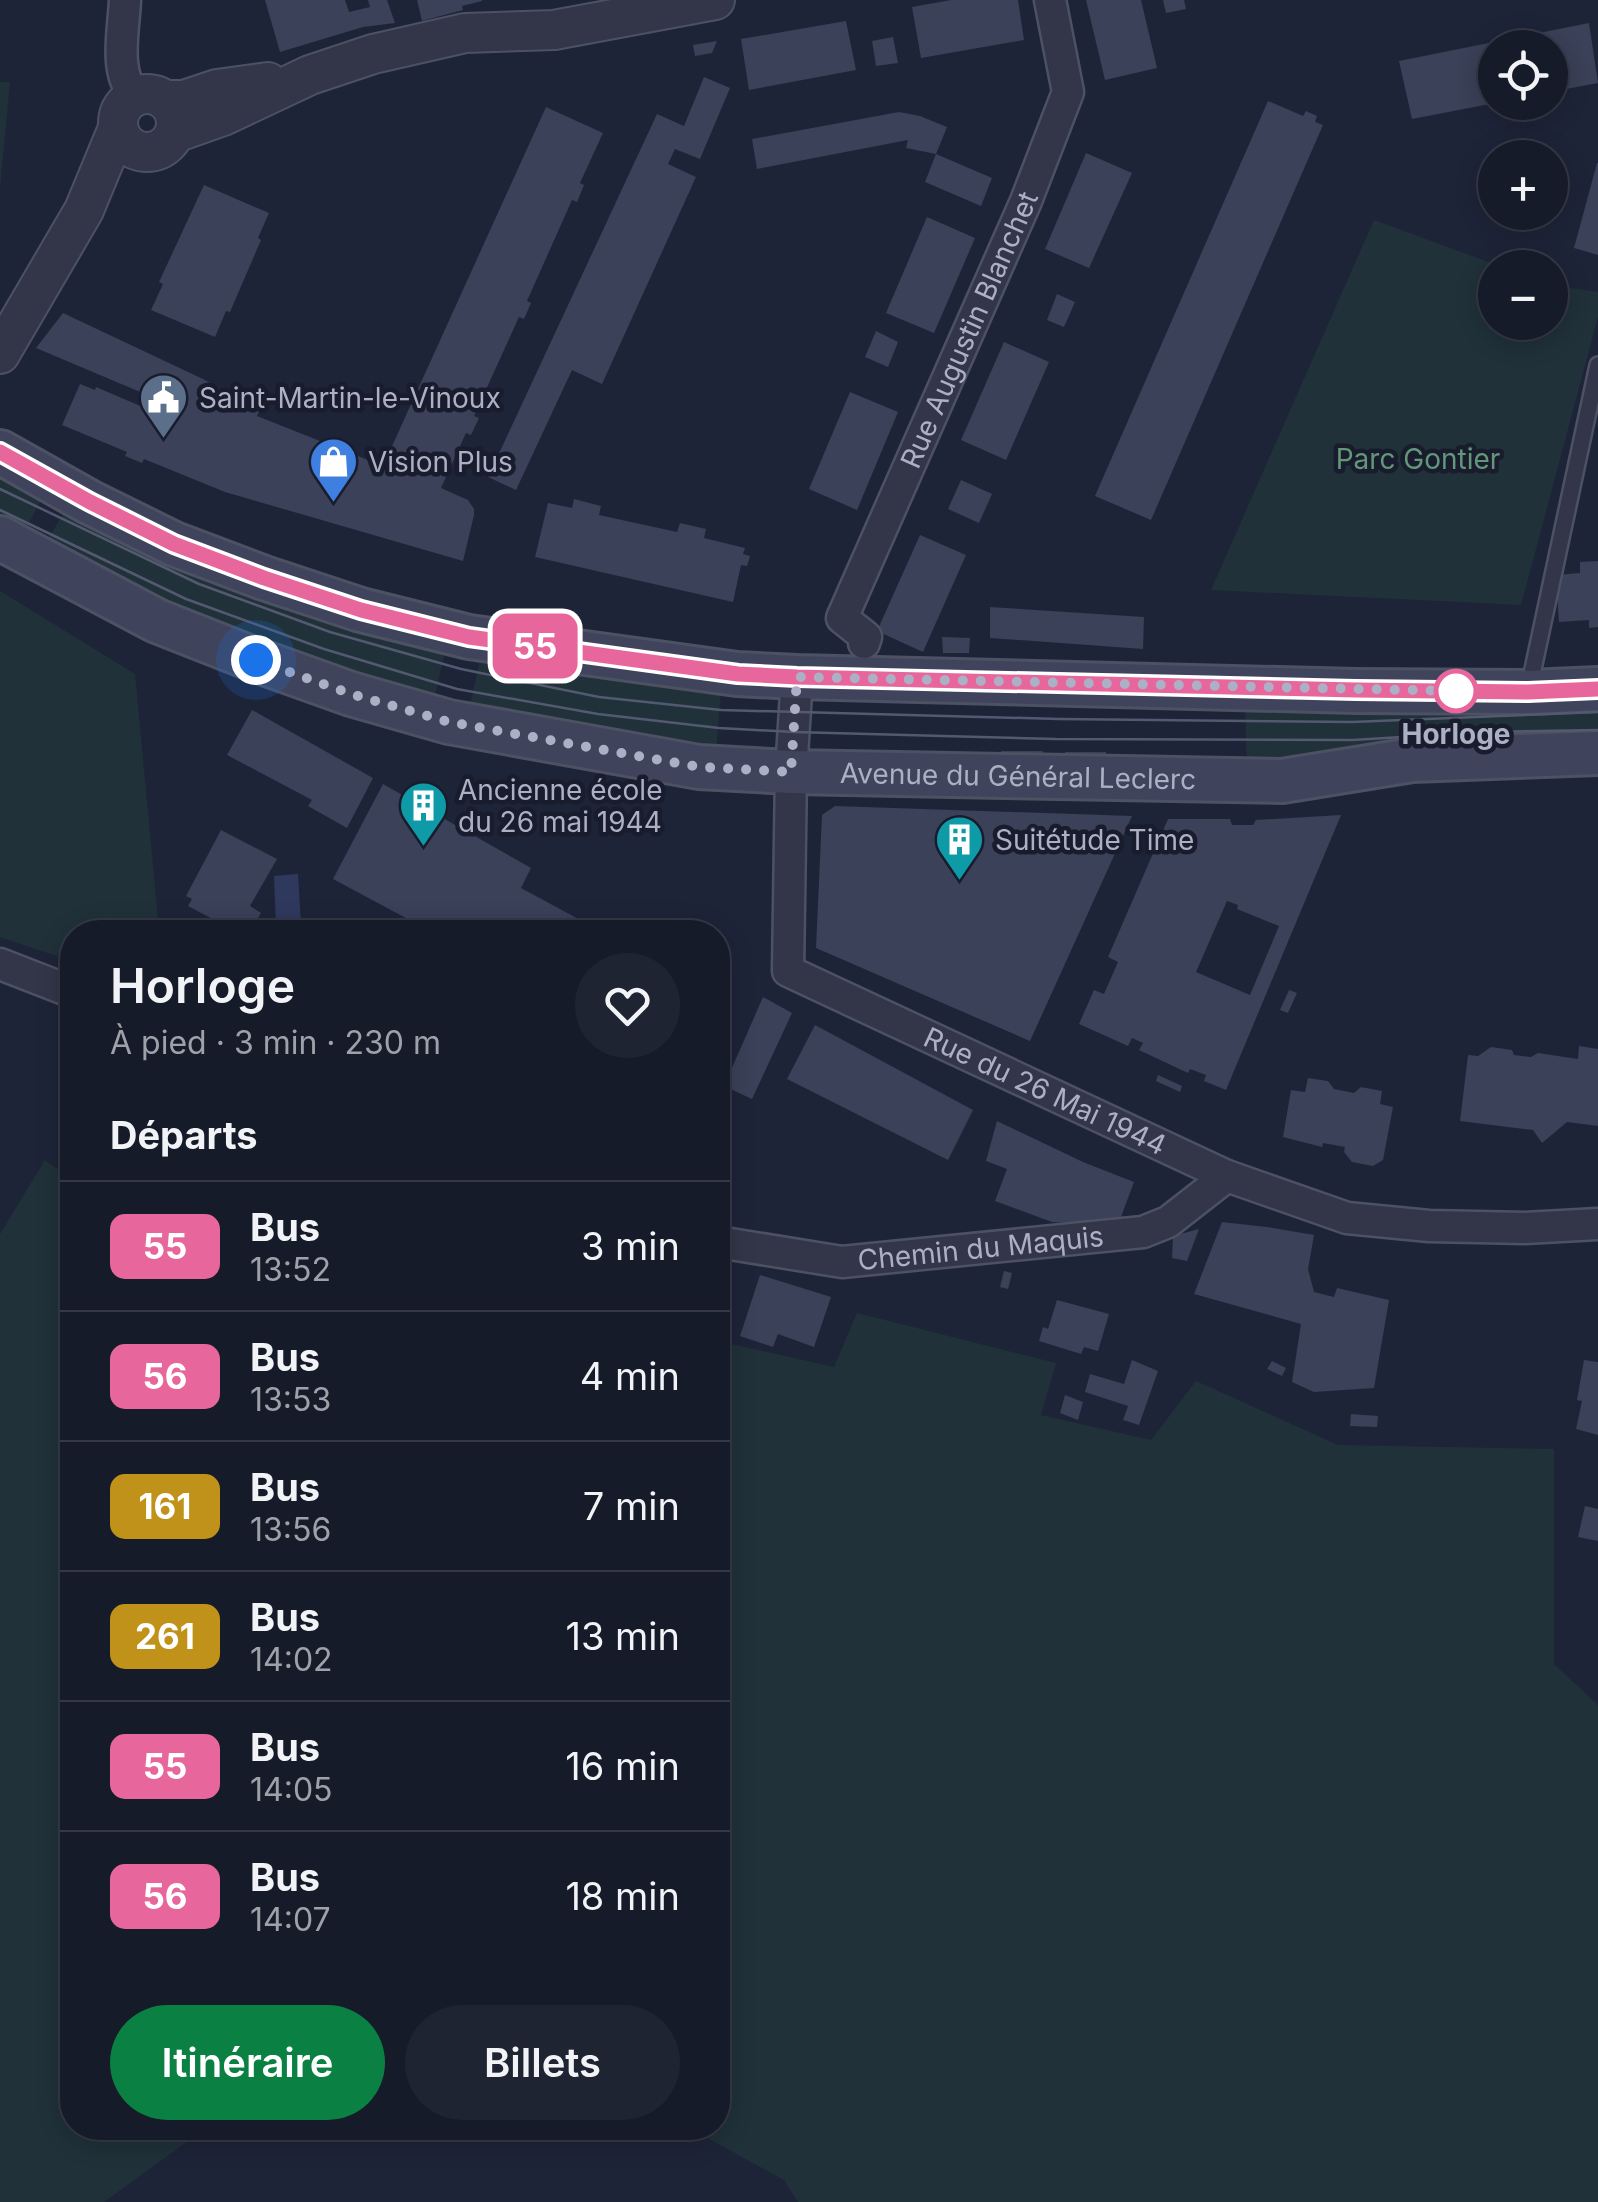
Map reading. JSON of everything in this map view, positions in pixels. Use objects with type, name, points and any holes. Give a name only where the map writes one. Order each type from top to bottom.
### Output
[{"type":"main road","points":[[0,452],[174,544],[361,610],[469,637],[738,674],[797,677],[1356,690],[1598,689]]},
{"type":"main road","name":"Avenue du Général Leclerc","points":[[0,538],[156,621],[351,694],[449,722],[699,767],[1282,781],[1412,760],[1598,753]]},
{"type":"street","points":[[125,0],[122,67],[149,122]]},
{"type":"street","points":[[0,354],[84,210],[149,122],[184,100],[217,89],[310,75],[373,54],[465,33],[554,30],[715,0]]},
{"type":"street","name":"Rue Augustin Blanchet","points":[[864,642],[866,637],[842,618],[1026,201],[1068,92],[1050,0]]},
{"type":"street","name":"Rue du 26 Mai 1944","points":[[797,677],[791,772],[788,971],[1227,1176],[1347,1218],[1429,1226],[1525,1228],[1598,1224]]},
{"type":"street","points":[[0,964],[60,987]]},
{"type":"street","name":"Chemin du Maquis","points":[[730,1244],[842,1262],[1143,1232],[1168,1222],[1227,1176]]},
{"type":"lane","points":[[1528,692],[1598,365]]},
{"type":"green space","points":[[0,82],[10,82],[0,188]]},
{"type":"green space","name":"Parc Gontier","points":[[1374,220],[1478,258],[1478,340],[1568,340],[1568,288],[1598,292],[1598,317],[1521,605],[1211,590]]},
{"type":"green space","points":[[0,469],[45,493],[22,535],[0,522]]},
{"type":"green space","points":[[67,507],[447,643],[434,700],[232,638],[44,546]]},
{"type":"green space","points":[[0,591],[135,674],[158,920],[60,920],[60,957],[0,937]]},
{"type":"green space","points":[[482,651],[721,688],[716,753],[468,714]]},
{"type":"green space","points":[[1245,699],[1598,700],[1598,741],[1247,769]]},
{"type":"green space","points":[[45,1160],[60,1171],[60,2140],[189,2140],[104,2202],[0,2202],[0,1234]]},
{"type":"green space","points":[[857,1313],[1056,1363],[1041,1415],[1151,1440],[1196,1381],[1338,1445],[1554,1449],[1554,1664],[1598,1705],[1598,2202],[798,2202],[784,2180],[711,2140],[730,2140],[730,1344],[834,1367]]},
{"type":"water","points":[[298,874],[301,920],[276,920],[274,876]]},
{"type":"building","points":[[265,0],[345,0],[349,12],[370,7],[368,0],[387,0],[395,23],[363,27],[280,52]]},
{"type":"building","points":[[417,0],[482,0],[482,1],[422,21]]},
{"type":"building","points":[[951,0],[1018,0],[1024,40],[921,58],[912,7]]},
{"type":"building","points":[[1086,0],[1141,0],[1157,68],[1105,80]]},
{"type":"building","points":[[1163,0],[1184,0],[1186,9],[1166,13]]},
{"type":"building","points":[[846,21],[856,70],[749,90],[741,39]]},
{"type":"building","points":[[1589,23],[1598,83],[1568,89],[1568,30],[1554,30]]},
{"type":"building","points":[[893,37],[898,63],[876,66],[872,41]]},
{"type":"building","points":[[717,41],[712,53],[695,56],[693,45]]},
{"type":"building","points":[[1478,45],[1478,106],[1412,119],[1399,61]]},
{"type":"building","points":[[704,77],[730,88],[700,159],[675,149],[668,164],[696,177],[602,384],[572,370],[516,490],[488,477],[657,114],[684,126]]},
{"type":"building","points":[[1268,101],[1303,116],[1306,111],[1317,116],[1315,122],[1323,125],[1151,520],[1095,496]]},
{"type":"building","points":[[546,107],[603,133],[580,183],[584,185],[577,202],[572,200],[527,301],[531,303],[524,319],[519,317],[474,416],[479,418],[471,435],[466,433],[441,488],[468,500],[474,509],[463,561],[225,492],[144,459],[142,463],[125,456],[127,452],[62,425],[80,384],[166,417],[171,405],[36,348],[63,313],[203,379],[259,411],[257,416],[383,466]]},
{"type":"building","points":[[899,112],[947,127],[936,154],[906,148],[908,140],[757,169],[752,139]]},
{"type":"building","points":[[1086,153],[1132,173],[1089,268],[1045,249]]},
{"type":"building","points":[[936,154],[992,178],[981,206],[925,182]]},
{"type":"building","points":[[1598,163],[1598,255],[1574,248]]},
{"type":"building","points":[[204,185],[269,213],[230,312],[226,311],[215,337],[151,310],[163,284],[159,282]]},
{"type":"building","points":[[927,217],[975,238],[934,333],[886,313]]},
{"type":"building","points":[[1057,294],[1075,302],[1064,327],[1047,320]]},
{"type":"building","points":[[876,331],[898,342],[888,367],[865,357]]},
{"type":"building","points":[[1004,342],[1049,362],[1006,460],[961,440]]},
{"type":"building","points":[[850,392],[898,412],[857,510],[809,489]]},
{"type":"building","points":[[961,480],[992,494],[979,523],[948,509]]},
{"type":"building","points":[[574,499],[601,506],[599,515],[677,532],[680,523],[706,529],[704,538],[745,548],[743,554],[750,556],[747,566],[741,565],[733,602],[535,557],[548,503],[572,508]]},
{"type":"building","points":[[920,535],[966,555],[923,652],[877,631]]},
{"type":"building","points":[[1598,561],[1598,627],[1589,628],[1589,620],[1559,622],[1556,575],[1580,573],[1580,562]]},
{"type":"building","points":[[990,607],[1144,617],[1143,649],[990,638]]},
{"type":"building","points":[[942,637],[970,638],[969,653],[943,653]]},
{"type":"building","points":[[252,710],[373,778],[347,828],[308,806],[312,800],[227,755]]},
{"type":"building","points":[[1001,751],[1043,751],[1043,761],[1001,761]]},
{"type":"building","points":[[1065,752],[1106,752],[1106,762],[1065,761]]},
{"type":"building","name":"Ancienne école du 26 mai 1944","points":[[383,784],[531,868],[521,888],[580,920],[410,920],[333,879]]},
{"type":"building","name":"Suitétude Time","points":[[835,806],[1132,816],[1030,1041],[816,948],[822,815]]},
{"type":"building","points":[[1341,815],[1226,1090],[1204,1081],[1206,1075],[1190,1069],[1188,1073],[1139,1050],[1143,1043],[1132,1038],[1128,1046],[1079,1024],[1094,990],[1104,994],[1118,962],[1108,957],[1168,819],[1230,819],[1232,825],[1253,825],[1256,820]],"holes":[[[1227,901],[1238,905],[1237,909],[1279,926],[1250,995],[1196,972]]]},
{"type":"building","points":[[221,830],[277,859],[250,906],[261,913],[257,920],[214,920],[188,906],[192,899],[186,896]]},
{"type":"building","points":[[1289,990],[1297,993],[1288,1013],[1280,1010]]},
{"type":"building","points":[[763,997],[792,1013],[752,1099],[730,1089],[730,1072]]},
{"type":"building","points":[[815,1025],[973,1110],[948,1160],[787,1079]]},
{"type":"building","points":[[1579,1046],[1598,1049],[1598,1126],[1567,1122],[1542,1143],[1533,1130],[1460,1121],[1468,1055],[1478,1056],[1491,1047],[1512,1050],[1514,1055],[1531,1057],[1538,1053],[1578,1059]]},
{"type":"building","points":[[1158,1075],[1182,1086],[1180,1092],[1156,1081]]},
{"type":"building","points":[[1308,1078],[1328,1081],[1334,1089],[1354,1093],[1361,1087],[1382,1091],[1380,1104],[1393,1107],[1383,1160],[1373,1166],[1352,1162],[1344,1152],[1345,1147],[1323,1143],[1322,1147],[1283,1137],[1291,1090],[1305,1092]]},
{"type":"building","points":[[997,1121],[1134,1182],[1118,1225],[1052,1222],[995,1201],[1007,1169],[986,1161]]},
{"type":"building","points":[[1222,1222],[1314,1235],[1308,1269],[1314,1292],[1334,1297],[1337,1288],[1389,1300],[1374,1388],[1314,1392],[1292,1382],[1301,1324],[1194,1294]]},
{"type":"building","points":[[1199,1229],[1187,1261],[1172,1258],[1173,1236]]},
{"type":"building","points":[[1004,1271],[1012,1273],[1008,1289],[1000,1287]]},
{"type":"building","points":[[760,1275],[831,1297],[814,1347],[778,1334],[773,1347],[740,1336]]},
{"type":"building","points":[[1057,1300],[1109,1314],[1098,1351],[1084,1347],[1081,1354],[1039,1341],[1043,1327],[1048,1329]]},
{"type":"building","points":[[1132,1360],[1158,1371],[1139,1425],[1123,1420],[1128,1406],[1085,1392],[1090,1374],[1124,1384]]},
{"type":"building","points":[[1584,1360],[1598,1362],[1598,1435],[1576,1429]]},
{"type":"building","points":[[1272,1361],[1286,1368],[1282,1376],[1267,1369]]},
{"type":"building","points":[[1065,1395],[1083,1402],[1078,1420],[1060,1413]]},
{"type":"building","points":[[1351,1414],[1378,1416],[1377,1427],[1350,1426]]},
{"type":"building","points":[[1585,1506],[1598,1509],[1598,1541],[1578,1537]]},
{"type":"tram line","points":[[0,489],[199,584],[330,632],[461,669],[599,697],[721,710],[1059,719],[1352,722],[1598,712]]},
{"type":"tram line","points":[[0,510],[186,599],[324,649],[457,689],[598,714],[719,728],[1056,739],[1353,740],[1598,730]]},
{"type":"bus line","name":"55","points":[[0,452],[174,544],[361,610],[469,637],[738,674],[797,677],[1356,690],[1598,689]]},
{"type":"place","name":"Saint-Martin-le-Vinoux","points":[[164,440]]},
{"type":"place","name":"Vision Plus","points":[[333,504]]},
{"type":"place","name":"Horloge","points":[[1456,691]]},
{"type":"place","name":"Ancienne école du 26 mai 1944","points":[[423,848]]},
{"type":"place","name":"Suitétude Time","points":[[960,882]]},
{"type":"route","points":[[256,660],[351,694],[449,722],[699,767],[791,772],[797,677],[1456,691]]}]
